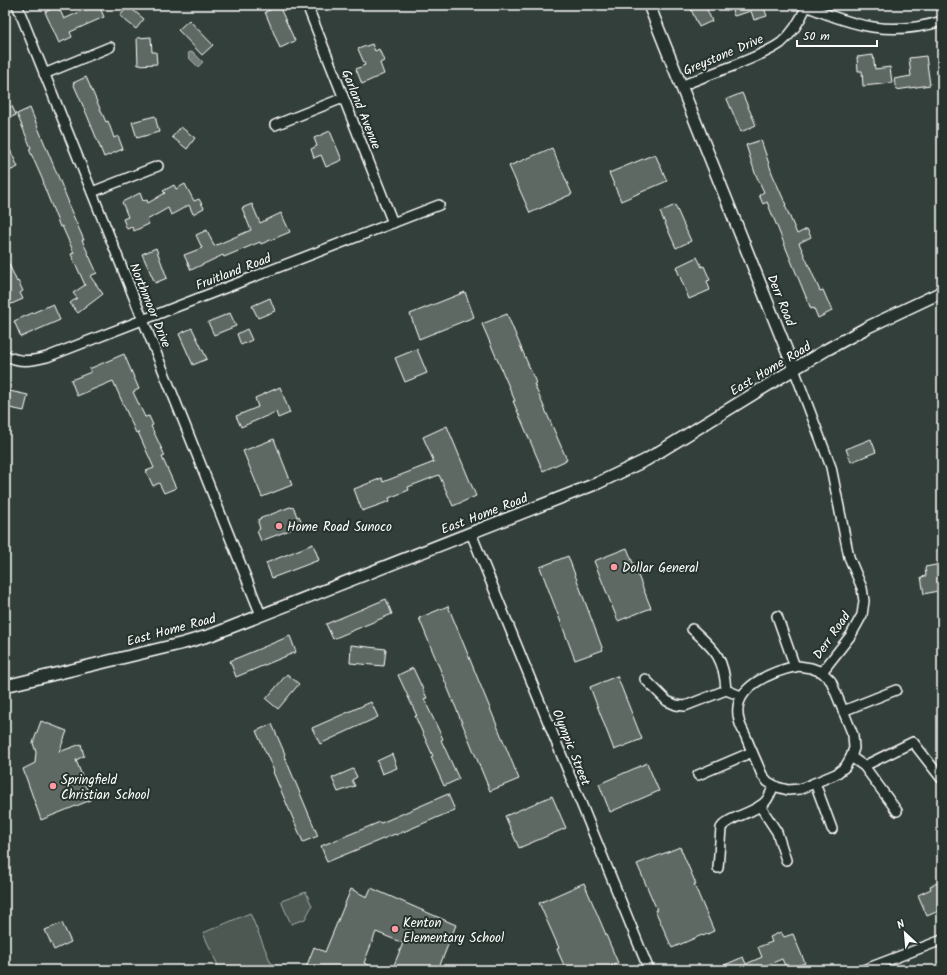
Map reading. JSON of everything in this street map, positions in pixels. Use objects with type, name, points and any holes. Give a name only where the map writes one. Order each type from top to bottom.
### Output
[{"type":"street","name":"Northmoor Drive","points":[[17,5],[262,615]]},
{"type":"street","name":"Garland Avenue","points":[[306,5],[393,223]]},
{"type":"street","name":"Derr Road","points":[[649,5],[794,369],[831,466],[849,557],[862,588],[864,601],[862,615],[851,635],[822,672]]},
{"type":"street","name":"Greystone Drive","points":[[681,86],[746,60],[781,42],[796,27],[807,5],[837,18],[878,28],[926,26],[942,20]]},
{"type":"street","points":[[44,74],[110,47]]},
{"type":"street","points":[[275,125],[343,98]]},
{"type":"street","points":[[92,192],[158,166]]},
{"type":"street","name":"Fruitland Road","points":[[5,355],[19,361],[36,360],[439,205]]},
{"type":"street","name":"East Home Road","points":[[5,686],[184,643],[211,635],[598,483],[646,460],[794,369],[868,327],[942,292]]},
{"type":"street","name":"Olympic Street","points":[[472,533],[649,970]]},
{"type":"street","points":[[777,616],[795,666]]},
{"type":"street","points":[[692,629],[713,649],[722,664],[725,674],[726,690]]},
{"type":"street","points":[[795,666],[811,668],[822,672],[831,681],[853,735],[854,748],[852,758],[845,767],[836,774],[800,789],[788,790],[774,786],[762,775],[739,720],[738,707],[742,696],[749,687],[759,680],[795,666]]},
{"type":"street","points":[[644,679],[667,701],[676,705],[685,706],[726,690],[742,696]]},
{"type":"street","points":[[843,711],[896,690]]},
{"type":"street","points":[[864,766],[913,742],[941,778]]},
{"type":"street","points":[[698,775],[752,752]]},
{"type":"street","points":[[852,758],[864,766],[897,811]]},
{"type":"street","points":[[815,783],[832,829]]},
{"type":"street","points":[[718,868],[721,828],[725,823],[752,811],[766,802],[774,786]]},
{"type":"street","points":[[760,806],[777,832],[786,860]]},
{"type":"street","points":[[863,970],[942,940]]},
{"type":"shaded area","points":[[190,51],[203,62],[198,67],[188,57]]},
{"type":"shaded area","points":[[306,892],[312,906],[305,919],[291,924],[281,901]]},
{"type":"shaded area","points":[[250,913],[271,963],[287,970],[220,970],[203,933]]},
{"type":"building","points":[[95,5],[99,5],[104,17],[70,32],[72,37],[59,43],[45,12],[58,6],[64,19]]},
{"type":"building","points":[[689,5],[705,5],[712,21],[699,27]]},
{"type":"building","points":[[730,5],[763,5],[767,16],[754,20],[751,11],[734,16]]},
{"type":"building","points":[[128,6],[144,19],[136,29],[120,16]]},
{"type":"building","points":[[279,6],[295,41],[280,48],[265,12]]},
{"type":"building","points":[[189,20],[213,45],[202,55],[178,30]]},
{"type":"building","points":[[151,37],[152,52],[156,52],[157,64],[138,65],[137,38]]},
{"type":"building","points":[[372,44],[375,51],[379,49],[384,61],[380,63],[384,74],[362,84],[356,69],[365,65],[358,49]]},
{"type":"building","points":[[873,55],[875,69],[890,67],[892,83],[863,86],[862,71],[858,71],[857,57]]},
{"type":"building","points":[[926,56],[930,85],[896,90],[894,79],[911,76],[909,58]]},
{"type":"building","points":[[86,77],[106,122],[108,121],[114,138],[118,136],[123,149],[104,157],[73,83]]},
{"type":"building","points":[[742,93],[756,125],[741,132],[727,99]]},
{"type":"building","points":[[12,106],[16,115],[5,120],[5,110]]},
{"type":"building","points":[[30,108],[84,240],[82,240],[97,273],[90,276],[103,294],[78,313],[70,303],[77,298],[73,293],[85,285],[71,254],[74,253],[62,226],[60,227],[43,184],[44,183],[29,149],[31,148],[17,114]]},
{"type":"building","points":[[155,116],[159,132],[137,138],[132,122]]},
{"type":"building","points":[[181,127],[195,138],[187,149],[172,137]]},
{"type":"building","points":[[330,131],[342,160],[326,167],[321,155],[314,158],[311,149],[317,146],[314,138]]},
{"type":"building","points":[[5,139],[18,167],[5,173]]},
{"type":"building","points":[[761,140],[772,173],[797,234],[807,229],[811,237],[799,243],[820,291],[823,290],[832,311],[818,318],[814,308],[811,309],[767,202],[763,204],[759,195],[764,192],[755,173],[746,145]]},
{"type":"building","points":[[552,148],[572,194],[530,213],[509,166]]},
{"type":"building","points":[[655,154],[667,181],[621,201],[609,173]]},
{"type":"building","points":[[185,184],[194,201],[199,199],[204,208],[193,214],[189,205],[171,215],[168,208],[147,220],[149,224],[134,231],[132,227],[127,229],[123,219],[128,217],[122,202],[140,193],[143,201],[147,200],[148,203],[165,193],[163,191],[174,185],[176,189]]},
{"type":"building","points":[[252,204],[260,223],[281,213],[290,232],[261,244],[260,242],[224,257],[223,255],[191,270],[184,255],[202,248],[196,235],[207,230],[214,246],[251,230],[242,208]]},
{"type":"building","points":[[675,205],[691,241],[676,248],[660,212]]},
{"type":"building","points":[[156,248],[167,278],[155,283],[142,254]]},
{"type":"building","points":[[5,255],[17,282],[18,281],[23,291],[20,293],[23,299],[9,305],[5,296]]},
{"type":"building","points":[[697,257],[702,267],[704,266],[710,280],[707,281],[710,290],[689,299],[676,267]]},
{"type":"building","points":[[465,292],[474,317],[419,339],[410,314]]},
{"type":"building","points":[[270,298],[275,311],[258,318],[252,306]]},
{"type":"building","points":[[53,304],[60,320],[21,337],[14,321]]},
{"type":"building","points":[[230,313],[236,326],[214,335],[208,322]]},
{"type":"building","points":[[507,314],[536,383],[534,384],[567,460],[543,471],[482,324]]},
{"type":"building","points":[[192,328],[207,359],[193,365],[179,334]]},
{"type":"building","points":[[247,329],[252,340],[241,345],[237,334]]},
{"type":"building","points":[[417,349],[427,373],[405,382],[395,358]]},
{"type":"building","points":[[124,354],[139,389],[133,392],[145,417],[149,416],[153,425],[151,426],[165,456],[162,457],[176,488],[164,493],[159,483],[153,486],[146,471],[154,468],[138,432],[136,433],[113,381],[77,396],[71,380],[91,372],[89,369]]},
{"type":"building","points":[[280,387],[290,413],[278,418],[276,412],[241,427],[236,416],[258,407],[255,398]]},
{"type":"building","points":[[5,390],[28,395],[24,411],[5,407]]},
{"type":"building","points":[[447,426],[476,496],[453,506],[439,475],[408,487],[409,490],[389,498],[390,501],[362,511],[354,489],[382,478],[383,482],[434,462],[423,437]]},
{"type":"building","points":[[274,439],[292,485],[262,497],[243,451]]},
{"type":"building","points":[[871,439],[876,452],[851,462],[846,449]]},
{"type":"building","points":[[290,507],[294,508],[297,517],[299,516],[303,525],[261,541],[257,531],[260,529],[258,522],[259,519]]},
{"type":"building","points":[[313,544],[319,560],[272,578],[266,563]]},
{"type":"building","points":[[627,548],[651,608],[618,621],[594,561]]},
{"type":"building","points":[[568,556],[603,650],[575,660],[540,567]]},
{"type":"building","points":[[941,564],[942,590],[924,594],[921,577],[926,576],[925,567]]},
{"type":"building","points":[[386,599],[392,614],[333,639],[326,624]]},
{"type":"building","points":[[448,606],[519,779],[490,791],[419,618]]},
{"type":"building","points":[[290,636],[296,652],[236,677],[230,661]]},
{"type":"building","points":[[351,645],[386,649],[384,666],[350,663]]},
{"type":"building","points":[[413,668],[427,698],[424,699],[443,739],[441,740],[459,779],[444,786],[431,757],[433,756],[415,716],[417,716],[398,675]]},
{"type":"building","points":[[287,674],[299,684],[278,709],[266,699]]},
{"type":"building","points":[[617,676],[642,739],[614,750],[590,687]]},
{"type":"building","points":[[371,702],[378,717],[320,744],[312,728]]},
{"type":"building","points":[[41,721],[67,731],[59,752],[81,744],[84,756],[76,760],[91,800],[41,820],[23,769],[35,763],[36,752],[33,743]]},
{"type":"building","points":[[272,724],[318,836],[303,842],[256,731]]},
{"type":"building","points":[[392,754],[397,768],[382,774],[377,761]]},
{"type":"building","points":[[647,763],[659,791],[610,812],[599,784]]},
{"type":"building","points":[[353,769],[357,777],[352,780],[355,786],[338,792],[332,778]]},
{"type":"building","points":[[448,794],[455,810],[327,862],[321,846],[380,822],[381,823]]},
{"type":"building","points":[[552,796],[566,828],[519,848],[505,816]]},
{"type":"building","points":[[680,847],[714,931],[672,948],[637,864]]},
{"type":"building","points":[[942,881],[942,906],[939,907],[941,910],[927,916],[918,895],[931,889],[930,886]]},
{"type":"building","points":[[584,883],[618,963],[603,970],[566,970],[557,949],[559,948],[539,903]]},
{"type":"building","name":"Kenton Elementary School","points":[[371,888],[456,925],[438,970],[392,970],[403,943],[376,932],[364,963],[381,970],[305,970],[314,947],[325,952],[351,889],[367,897]]},
{"type":"building","points":[[62,923],[71,942],[54,950],[45,930]]},
{"type":"building","points":[[781,932],[784,937],[793,934],[805,963],[787,970],[782,959],[760,968],[761,970],[713,970],[743,957],[746,964],[762,957],[758,947],[772,942],[770,937]]},
{"type":"place","name":"Home Road Sunoco","points":[[279,526]]},
{"type":"place","name":"Dollar General","points":[[614,567]]},
{"type":"place","name":"Springfield Christian School","points":[[53,786]]},
{"type":"place","name":"Kenton Elementary School","points":[[395,929]]}]
